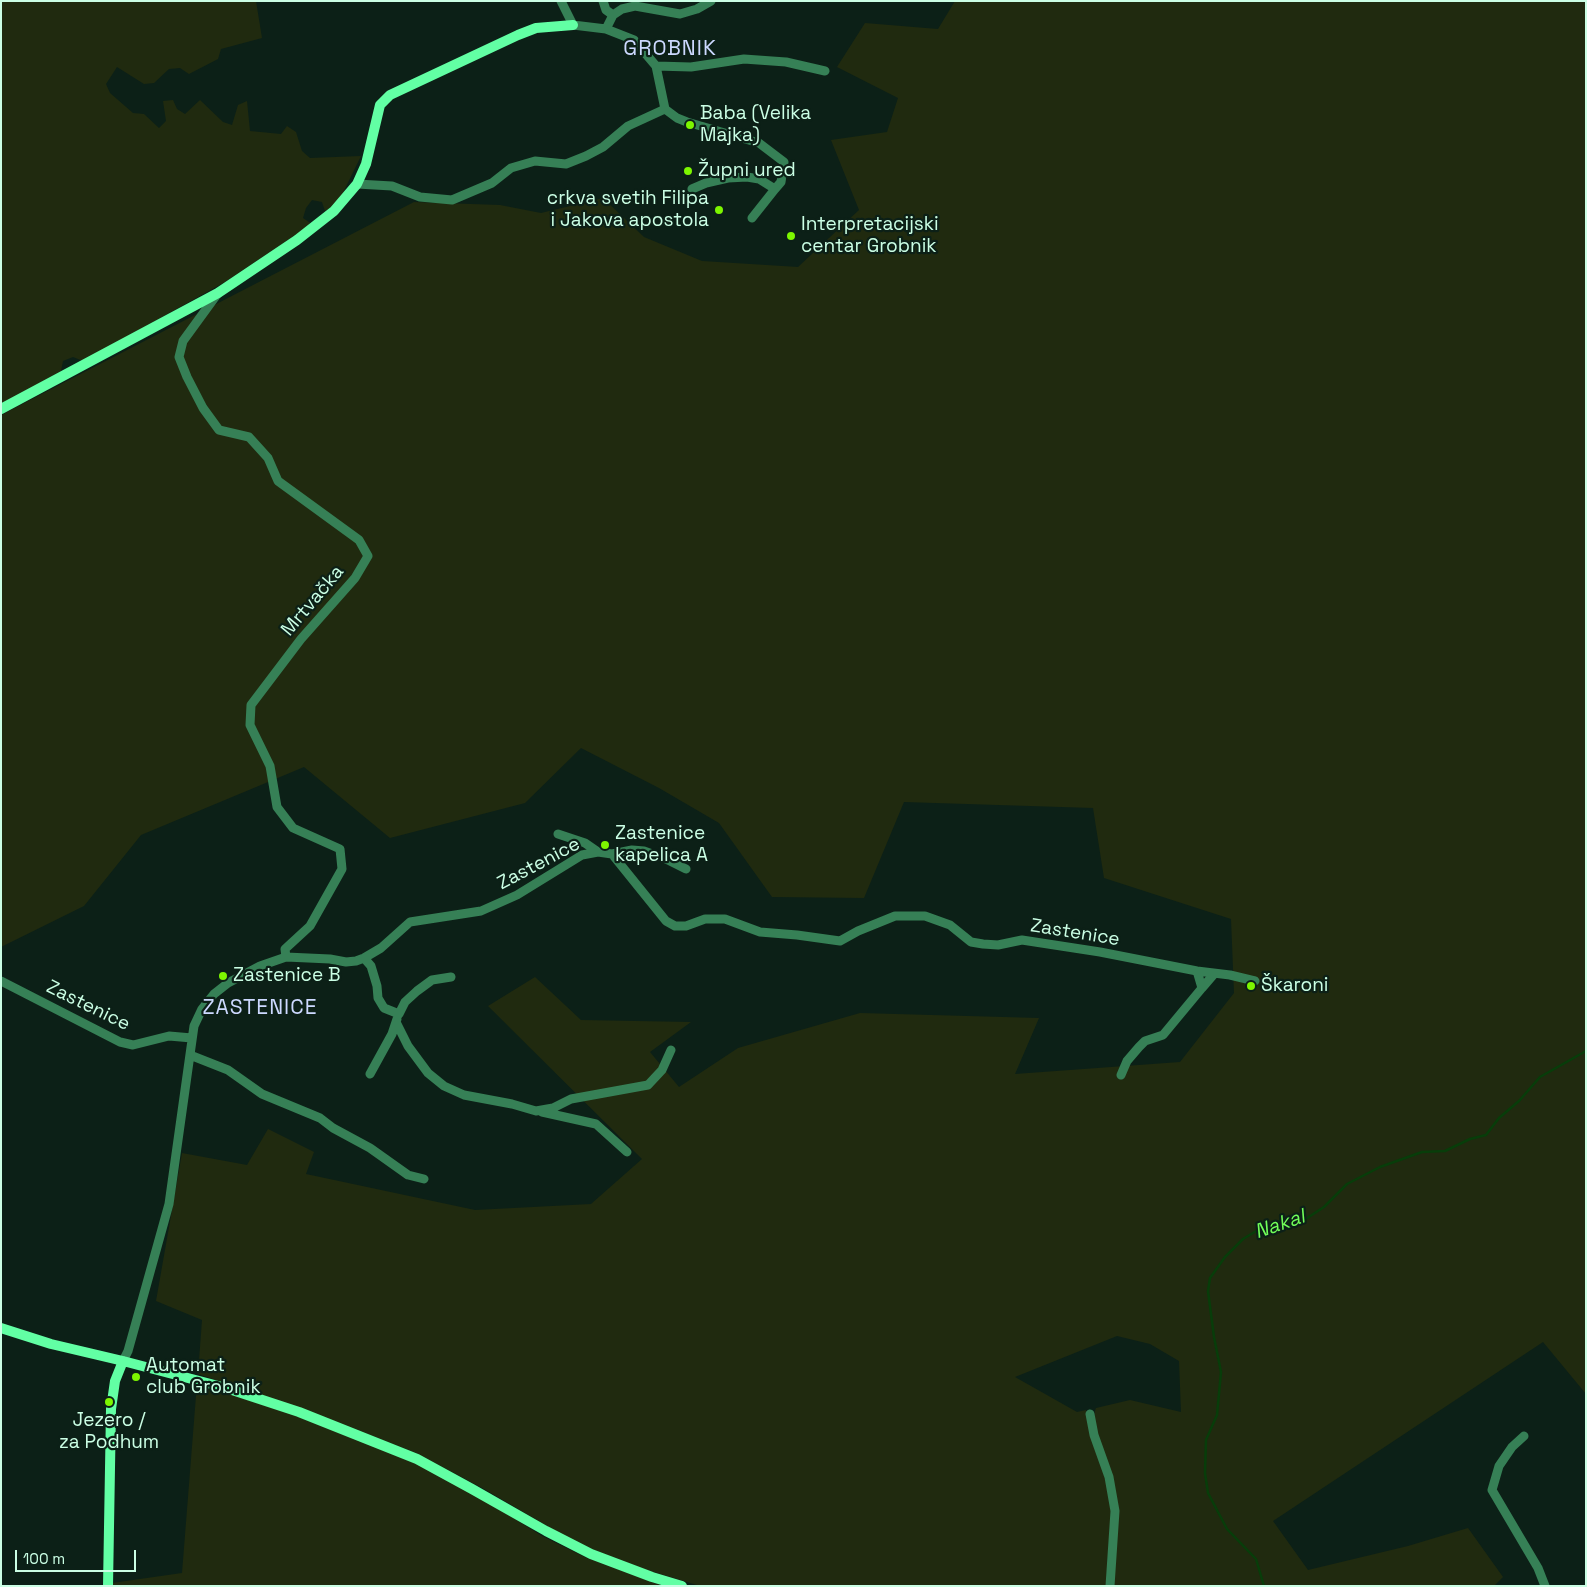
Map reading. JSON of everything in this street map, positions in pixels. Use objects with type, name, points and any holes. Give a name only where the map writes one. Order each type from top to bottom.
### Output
[{"type":"main road","points":[[1,410],[218,293],[297,240],[334,211],[357,184],[366,164],[380,105],[390,95],[536,28],[573,25]]},
{"type":"main road","points":[[1,1328],[51,1344],[226,1388],[281,1406],[408,1455],[591,1554],[652,1578],[682,1586]]},
{"type":"main road","points":[[108,1586],[111,1409],[115,1382],[122,1361]]},
{"type":"street","points":[[561,1],[573,25],[606,29],[634,40],[656,66],[665,109],[677,118],[759,143],[784,162],[781,182],[752,218]]},
{"type":"street","points":[[603,1],[606,10],[613,15]]},
{"type":"street","points":[[606,29],[613,15],[635,6],[680,14],[697,9],[711,1]]},
{"type":"street","points":[[656,66],[691,67],[744,59],[786,62],[825,71]]},
{"type":"street","points":[[357,184],[392,186],[420,197],[452,200],[492,183],[511,168],[535,160],[566,164],[586,156],[603,147],[628,126],[665,109]]},
{"type":"street","points":[[692,189],[706,183],[728,178],[747,177],[759,179],[775,190]]},
{"type":"street","name":"Mrtvačka","points":[[218,293],[183,341],[179,357],[203,408],[219,430],[249,437],[268,458],[278,481],[359,540],[368,556],[355,578],[301,639],[251,704],[250,726],[270,766],[277,807],[293,828],[340,850],[342,868],[310,926],[285,948],[286,958]]},
{"type":"street","points":[[558,834],[584,843],[598,852]]},
{"type":"street","points":[[612,854],[632,850],[644,851],[686,869]]},
{"type":"street","name":"Zastenice","points":[[364,958],[381,948],[410,922],[480,911],[517,895],[582,855],[598,852],[612,854],[666,921],[675,926],[686,926],[705,919],[725,919],[760,932],[840,941],[858,931],[895,916],[925,916],[950,925],[971,942],[998,945],[1022,940],[1100,952],[1255,981]]},
{"type":"street","points":[[122,1361],[128,1351],[169,1204],[194,1026],[202,1009],[214,994],[228,983],[260,966],[286,958],[330,959],[346,962],[364,958],[371,966],[377,986],[378,998],[384,1008],[397,1018],[408,1046],[428,1073],[444,1086],[464,1095],[512,1104],[596,1124],[627,1152]]},
{"type":"street","points":[[1197,971],[1202,988]]},
{"type":"street","points":[[1121,1075],[1128,1061],[1145,1041],[1163,1035],[1214,974]]},
{"type":"street","points":[[370,1074],[392,1034],[405,1002],[432,980],[451,977]]},
{"type":"street","name":"Zastenice","points":[[1,981],[120,1042],[133,1045],[169,1036],[192,1038]]},
{"type":"street","points":[[536,1111],[553,1108],[571,1099],[648,1085],[662,1070],[671,1050]]},
{"type":"street","points":[[190,1056],[228,1070],[262,1094],[320,1118],[333,1128],[370,1148],[408,1175],[424,1179]]},
{"type":"street","points":[[1090,1414],[1094,1435],[1109,1477],[1115,1511],[1110,1586]]},
{"type":"street","points":[[1524,1436],[1512,1447],[1499,1466],[1492,1490],[1538,1568],[1545,1586]]},
{"type":"green space","points":[[1,1],[256,1],[262,38],[221,49],[218,59],[189,74],[180,68],[169,69],[154,83],[144,84],[117,67],[106,84],[110,93],[133,113],[144,114],[159,128],[166,121],[163,101],[173,100],[177,109],[185,114],[200,100],[223,122],[232,125],[238,105],[247,101],[250,131],[281,134],[287,126],[296,132],[302,151],[310,158],[361,156],[338,203],[325,211],[322,202],[312,200],[306,208],[303,218],[312,224],[225,282],[83,361],[73,357],[63,361],[61,371],[1,405]]},
{"type":"green space","points":[[955,1],[1586,1],[1586,1394],[1543,1342],[1273,1521],[1308,1570],[1408,1546],[1468,1528],[1503,1577],[1494,1586],[1111,1586],[1116,1507],[1098,1439],[1094,1418],[1096,1408],[1130,1400],[1181,1412],[1179,1361],[1150,1344],[1117,1336],[1015,1377],[1077,1412],[1086,1410],[1108,1489],[1111,1511],[1106,1586],[700,1586],[647,1570],[594,1550],[561,1534],[484,1489],[416,1453],[314,1413],[198,1374],[202,1320],[156,1301],[182,1153],[247,1165],[268,1129],[314,1152],[306,1174],[475,1210],[591,1204],[642,1159],[488,1006],[535,977],[581,1020],[691,1022],[650,1052],[679,1087],[738,1048],[860,1013],[1039,1018],[1015,1074],[1180,1062],[1234,993],[1231,919],[1104,878],[1093,808],[904,802],[864,898],[772,897],[719,823],[659,788],[581,748],[525,803],[390,838],[304,767],[141,835],[84,906],[1,947],[1,416],[3,414],[414,202],[500,205],[541,213],[603,198],[644,237],[702,261],[798,267],[859,210],[831,140],[887,132],[898,98],[837,67],[865,23],[938,29]]},
{"type":"green space","points":[[197,1383],[291,1414],[419,1465],[480,1497],[542,1536],[587,1558],[663,1586],[112,1586],[112,1583],[182,1573]]},
{"type":"waterway","name":"Nakal","points":[[1264,1586],[1256,1559],[1227,1529],[1208,1493],[1205,1473],[1206,1440],[1217,1415],[1221,1372],[1208,1291],[1210,1278],[1225,1257],[1243,1239],[1263,1227],[1280,1221],[1301,1222],[1324,1207],[1347,1184],[1380,1167],[1422,1152],[1445,1151],[1470,1139],[1486,1135],[1499,1118],[1519,1101],[1540,1077],[1586,1051]]},
{"type":"place","name":"Baba (Velika Majka)","points":[[690,125]]},
{"type":"place","name":"Župni ured","points":[[688,171]]},
{"type":"place","name":"crkva svetih Filipa i Jakova apostola","points":[[719,210]]},
{"type":"place","name":"Interpretacijski centar Grobnik","points":[[791,236]]},
{"type":"place","name":"Zastenice kapelica A","points":[[605,845]]},
{"type":"place","name":"Zastenice B","points":[[223,976]]},
{"type":"place","name":"Škaroni","points":[[1251,986]]},
{"type":"place","name":"Automat club Grobnik","points":[[136,1377]]},
{"type":"place","name":"Jezero / za Podhum","points":[[109,1402]]},
{"type":"district","name":"GROBNIK","points":[[670,49]]},
{"type":"district","name":"ZASTENICE","points":[[260,1008]]}]
